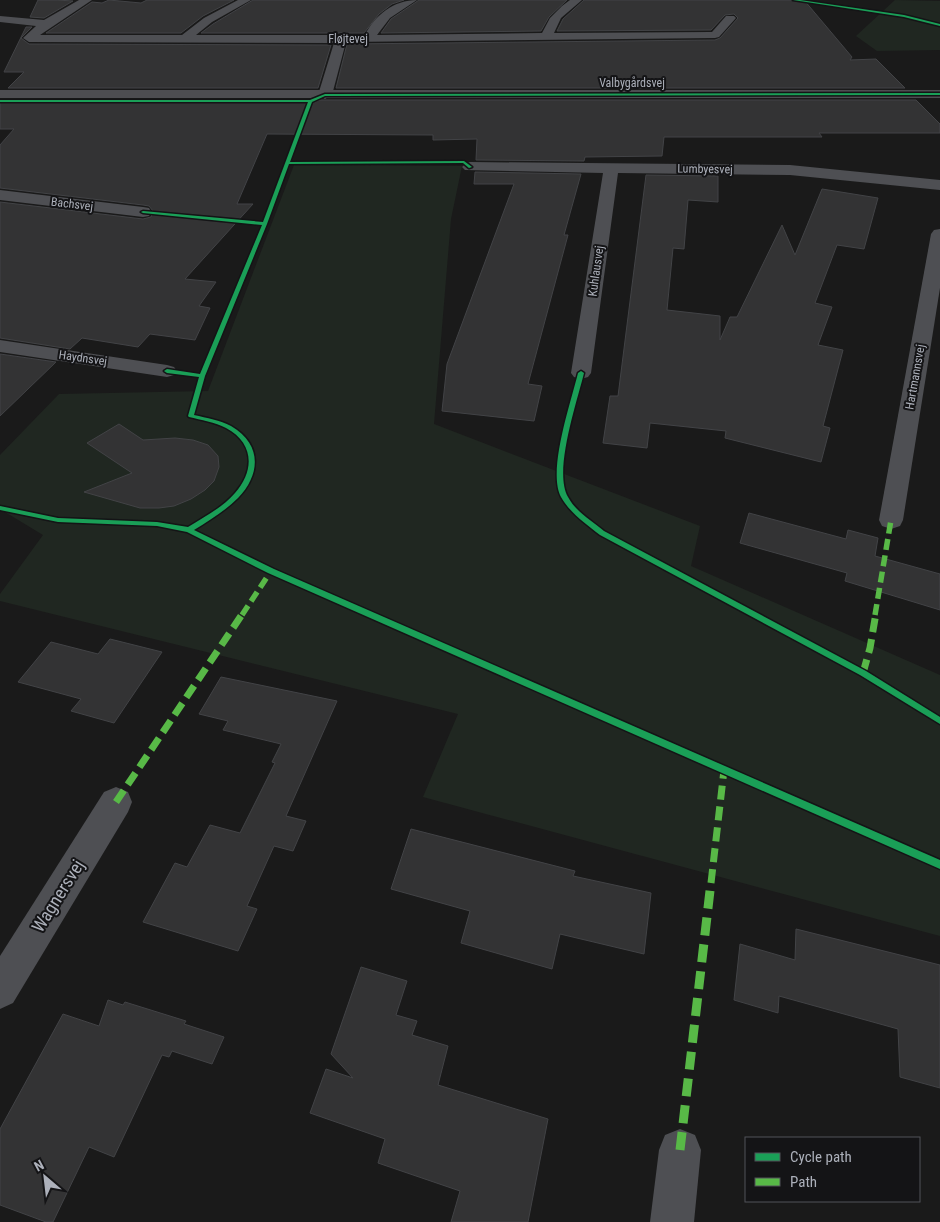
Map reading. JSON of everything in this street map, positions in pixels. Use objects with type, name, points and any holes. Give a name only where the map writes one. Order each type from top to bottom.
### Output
[{"type":"street","name":"Fløjtevej","points":[[87,0],[46,24],[29,38],[546,38],[715,34],[730,18]]},
{"type":"street","points":[[184,39],[208,20],[246,0]]},
{"type":"street","points":[[369,39],[374,26],[384,16],[412,0]]},
{"type":"street","points":[[546,38],[552,20],[561,10],[577,0]]},
{"type":"street","points":[[0,20],[46,24]]},
{"type":"street","points":[[325,95],[341,39]]},
{"type":"street","name":"Valbygårdsvej","points":[[0,94],[940,94]]},
{"type":"street","name":"Lumbyesvej","points":[[470,168],[790,170],[940,185]]},
{"type":"street","name":"Kuhlausvej","points":[[581,373],[612,168]]},
{"type":"street","name":"Bachsvej","points":[[0,195],[144,212]]},
{"type":"street","name":"Hartmannsvej","points":[[891,520],[940,234]]},
{"type":"street","name":"Haydnsvej","points":[[0,346],[167,371]]},
{"type":"street","name":"Wagnersvej","points":[[0,990],[116,802]]},
{"type":"street","points":[[672,1222],[680,1150]]},
{"type":"shaded area","points":[[895,0],[940,1],[940,50],[877,51],[856,36]]},
{"type":"shaded area","points":[[294,165],[462,166],[451,219],[434,424],[700,526],[691,566],[940,675],[940,936],[423,797],[458,714],[0,601],[0,594],[43,535],[0,509],[0,455],[59,394],[208,391]]},
{"type":"building","points":[[38,0],[73,1],[44,18],[30,17]]},
{"type":"building","points":[[109,0],[141,3],[147,0],[234,0],[203,16],[181,33],[46,33],[92,2],[102,3]]},
{"type":"building","points":[[253,0],[404,0],[392,4],[379,14],[364,33],[201,33]]},
{"type":"building","points":[[419,0],[567,0],[549,17],[541,31],[381,33],[391,19]]},
{"type":"building","points":[[584,0],[804,0],[852,57],[850,60],[876,59],[905,88],[336,88],[347,44],[715,40],[720,38],[738,18],[734,14],[725,15],[711,30],[557,31],[563,19]]},
{"type":"building","points":[[26,27],[32,27],[21,38],[29,44],[331,45],[318,88],[8,88],[24,72],[4,72]]},
{"type":"building","points":[[0,100],[916,100],[940,124],[940,133],[819,133],[822,137],[664,137],[662,156],[585,157],[584,161],[476,160],[477,139],[433,140],[433,135],[267,134],[237,204],[253,204],[185,279],[216,282],[199,306],[210,308],[195,340],[150,334],[138,347],[82,338],[70,349],[0,338],[0,202],[143,219],[151,217],[153,211],[149,206],[143,205],[0,188],[0,145],[14,129],[0,129]]},
{"type":"building","points":[[475,172],[581,174],[564,235],[568,235],[528,384],[542,386],[534,421],[442,411],[447,364],[514,184],[474,184]]},
{"type":"building","points":[[646,175],[718,176],[718,202],[688,200],[684,249],[673,248],[667,310],[720,316],[720,340],[730,317],[737,317],[782,225],[795,255],[822,189],[878,198],[864,249],[837,245],[815,303],[832,307],[818,345],[843,350],[823,426],[830,428],[821,462],[725,438],[726,431],[650,423],[647,448],[603,443],[610,396],[618,396]]},
{"type":"building","points":[[0,354],[56,362],[0,416]]},
{"type":"building","points":[[119,424],[143,440],[175,438],[193,440],[208,445],[218,456],[219,467],[214,481],[205,490],[191,499],[174,506],[159,508],[140,508],[84,492],[132,473],[87,443]]},
{"type":"building","points":[[749,513],[846,539],[848,530],[878,538],[875,556],[940,574],[940,610],[845,581],[847,573],[740,543]]},
{"type":"building","points":[[110,639],[162,652],[114,723],[71,711],[81,699],[18,682],[51,642],[98,654]]},
{"type":"building","points":[[221,677],[337,701],[286,816],[306,821],[293,851],[274,846],[247,906],[257,909],[238,951],[143,922],[175,863],[187,867],[210,825],[240,833],[275,763],[272,762],[281,744],[223,730],[228,721],[199,714]]},
{"type":"building","points":[[411,829],[575,871],[573,876],[651,893],[644,954],[560,934],[552,969],[461,943],[470,911],[391,889]]},
{"type":"building","points":[[796,929],[940,965],[940,1088],[900,1077],[898,1029],[779,996],[778,1013],[734,1000],[740,944],[795,960]]},
{"type":"building","points":[[361,967],[407,981],[396,1015],[417,1021],[412,1035],[448,1046],[438,1085],[548,1119],[528,1222],[451,1222],[460,1191],[378,1163],[385,1139],[310,1113],[326,1069],[353,1078],[331,1054]]},
{"type":"building","points":[[108,1000],[123,1005],[125,1002],[186,1021],[184,1024],[224,1037],[212,1064],[172,1051],[169,1057],[162,1055],[114,1157],[89,1147],[53,1222],[46,1222],[0,1205],[0,1129],[63,1014],[99,1026]]},
{"type":"marked path","points":[[863,673],[870,648],[891,520]]},
{"type":"marked path","points":[[116,802],[271,571]]},
{"type":"marked path","points":[[680,1150],[724,770]]},
{"type":"cycle path","points":[[794,0],[904,16],[940,25]]},
{"type":"cycle path","points":[[0,101],[310,101],[325,95],[940,94]]},
{"type":"cycle path","points":[[167,371],[202,376],[265,224],[310,101]]},
{"type":"cycle path","points":[[289,163],[464,162],[470,167]]},
{"type":"cycle path","points":[[143,212],[265,224]]},
{"type":"cycle path","points":[[581,373],[562,451],[560,467],[562,492],[574,510],[602,533],[863,673],[940,721]]},
{"type":"cycle path","points":[[189,530],[218,511],[237,495],[249,475],[252,464],[251,453],[240,435],[224,425],[191,416],[202,376]]},
{"type":"cycle path","points":[[0,508],[58,520],[157,524],[189,530],[271,571],[940,865]]}]
